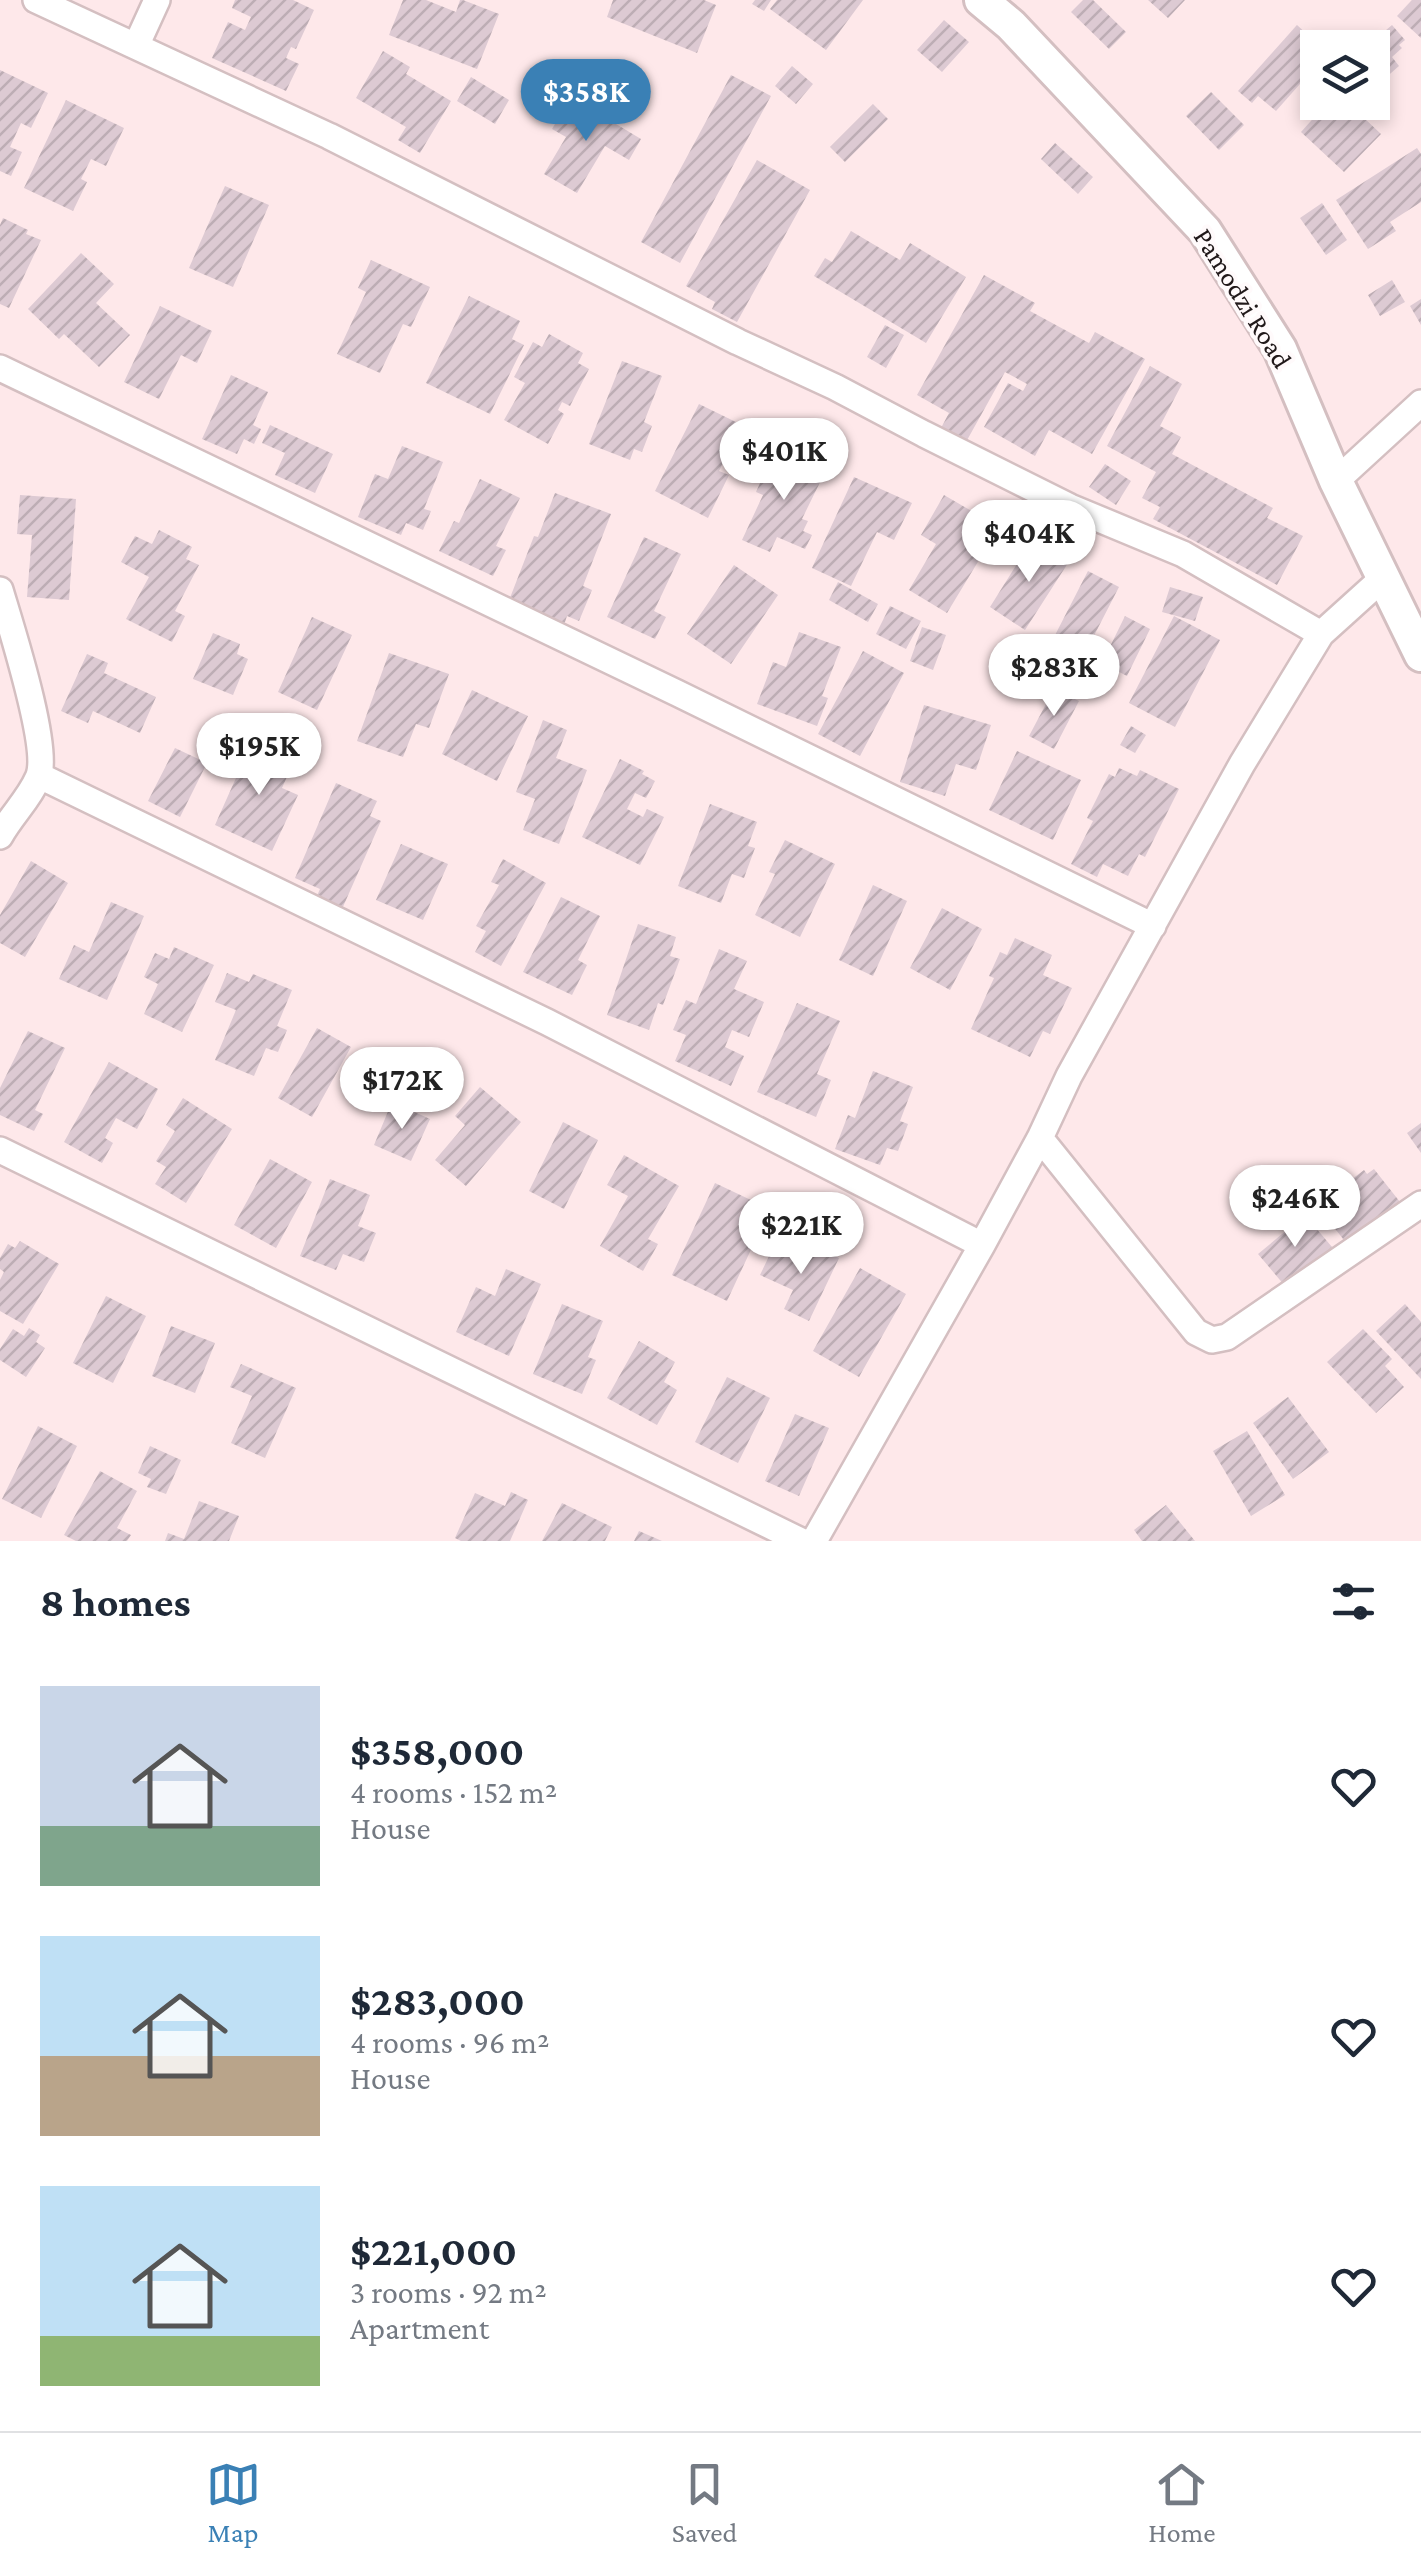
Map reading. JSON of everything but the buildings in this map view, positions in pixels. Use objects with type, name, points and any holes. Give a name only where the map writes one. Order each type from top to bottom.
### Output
[{"type":"street","points":[[36,0],[329,136],[1070,507],[1183,554],[1321,634]]},
{"type":"street","points":[[136,46],[157,0]]},
{"type":"street","name":"Pamodzi Road","points":[[981,0],[1011,25],[1205,231],[1280,349],[1336,481],[1421,655]]},
{"type":"street","points":[[0,368],[1153,926]]},
{"type":"street","points":[[1336,481],[1421,404]]},
{"type":"street","points":[[814,1541],[982,1245],[1069,1076],[1242,764],[1321,634],[1383,578]]},
{"type":"street","points":[[0,590],[42,756],[40,776],[0,836]]},
{"type":"street","points":[[40,776],[547,1022],[982,1245]]},
{"type":"street","points":[[1040,1138],[1196,1332],[1212,1340],[1227,1337],[1421,1204]]},
{"type":"street","points":[[0,1150],[801,1541]]}]
